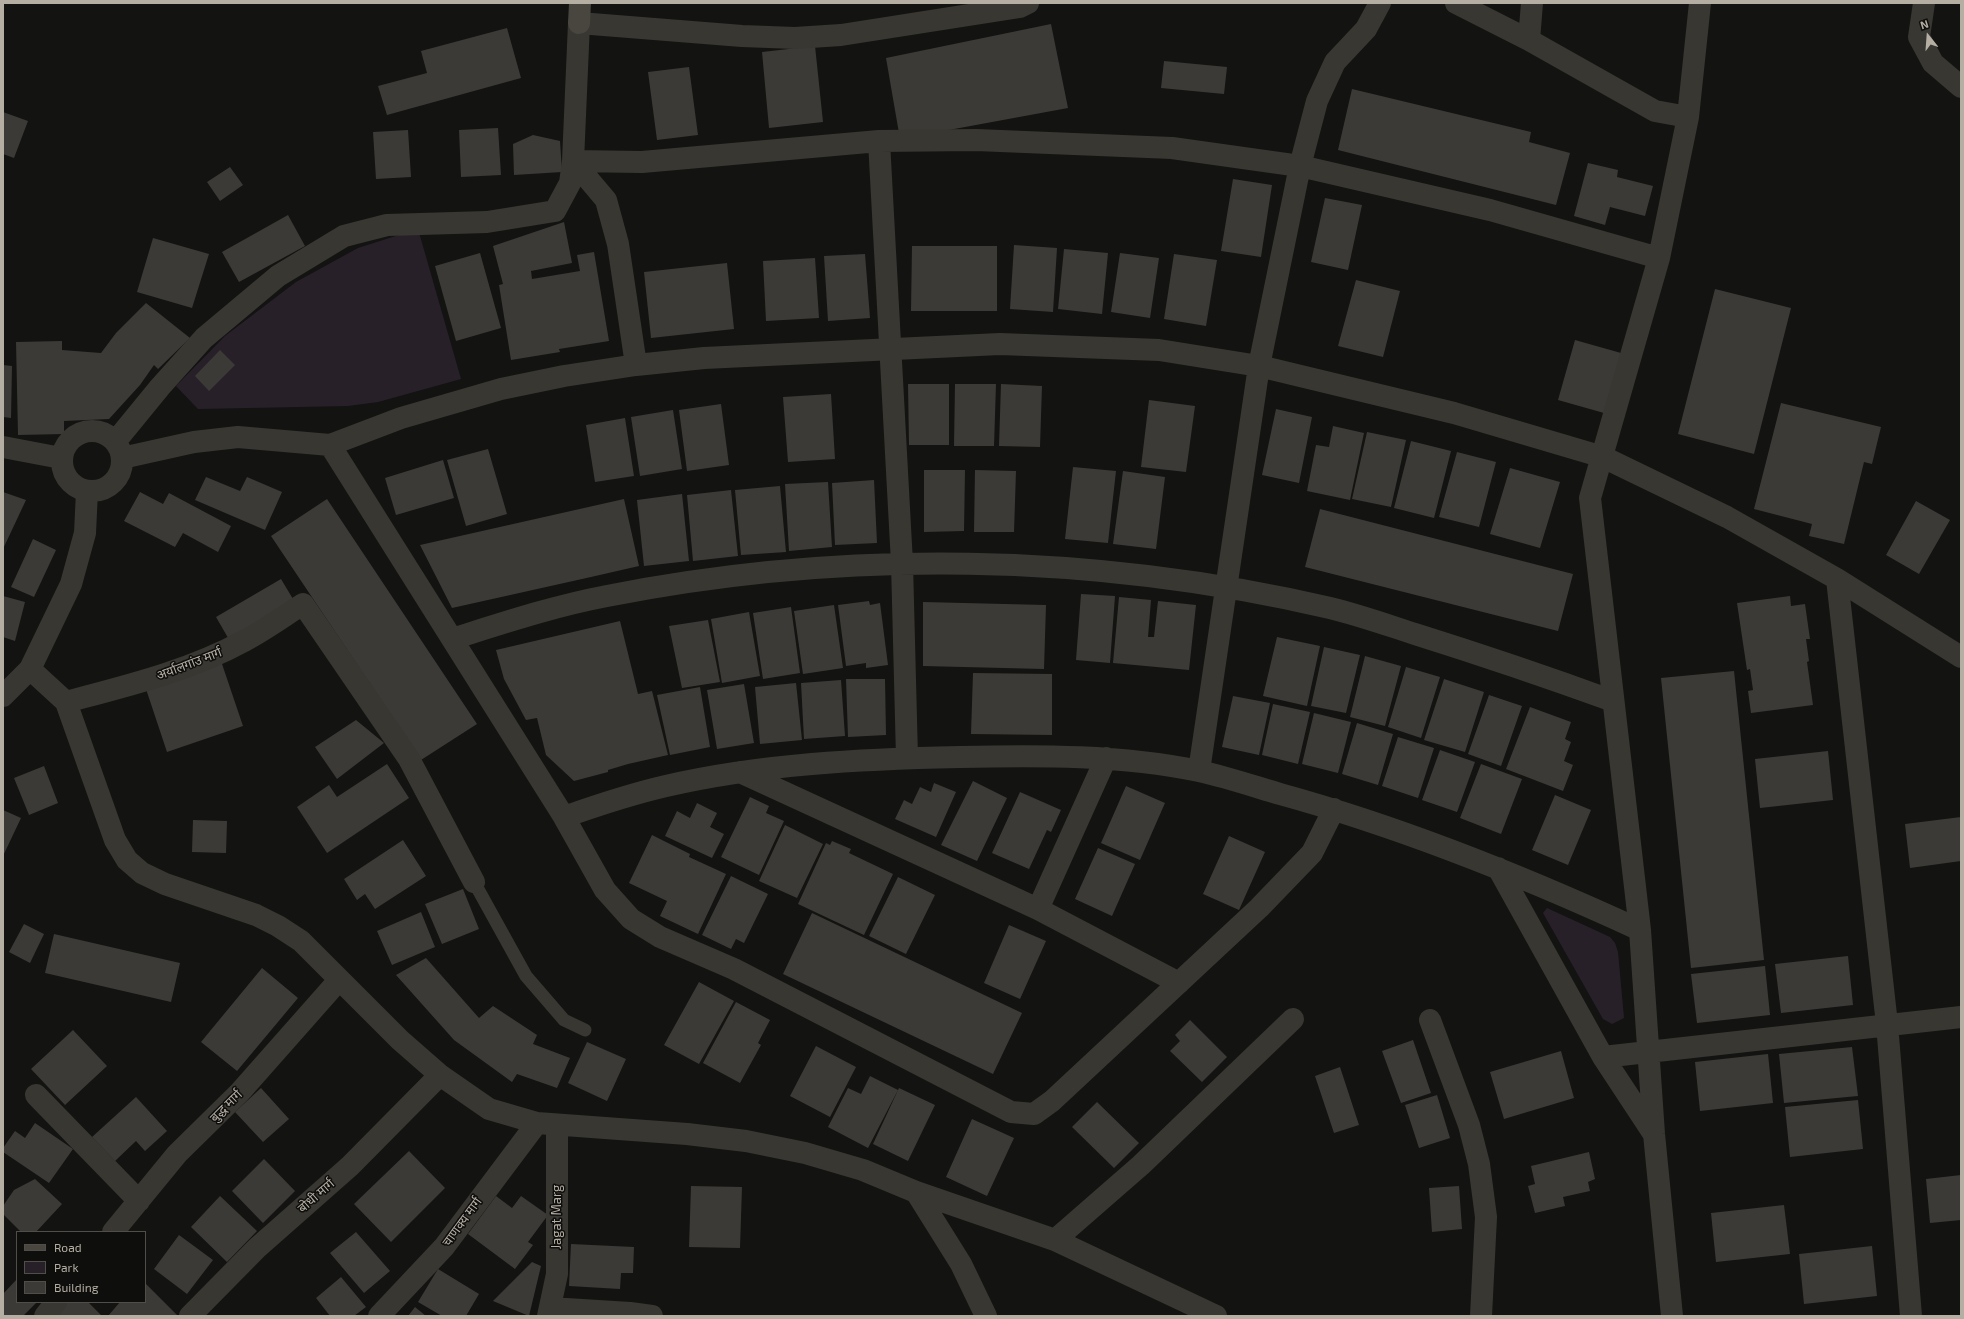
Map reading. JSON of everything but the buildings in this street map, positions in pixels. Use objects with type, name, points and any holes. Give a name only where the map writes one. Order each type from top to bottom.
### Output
[{"type":"street","points":[[118,450],[107,435],[98,431],[88,431],[78,434],[70,440],[64,448],[61,458],[64,471],[71,483],[86,491],[96,491],[105,488],[112,483],[118,475],[118,450],[160,386],[204,338],[278,276],[344,236],[387,225],[488,222],[555,211],[570,183],[573,161],[579,13],[742,36],[795,38],[841,35],[930,12],[1020,6],[1028,3]]},
{"type":"street","points":[[1199,771],[1259,366],[1300,166],[1317,101],[1335,62],[1366,29],[1380,3]]},
{"type":"street","points":[[1456,3],[1529,40],[1655,111],[1688,117]]},
{"type":"street","points":[[1529,40],[1532,3]]},
{"type":"street","points":[[1672,1316],[1654,1134],[1640,930],[1590,498],[1659,258],[1688,117],[1700,3]]},
{"type":"street","points":[[1924,3],[1919,37],[1933,63],[1961,86]]},
{"type":"street","points":[[573,161],[642,162],[879,141],[976,140],[1172,148],[1300,166],[1490,210],[1659,258]]},
{"type":"street","points":[[879,141],[889,348],[902,563],[907,758]]},
{"type":"street","points":[[573,161],[606,200],[618,244],[636,365]]},
{"type":"street","points":[[118,450],[238,437],[330,445],[401,418],[501,389],[564,376],[636,365],[704,358],[889,348],[1000,344],[1159,350],[1259,366],[1454,413],[1603,457],[1727,516],[1837,578],[1961,657]]},
{"type":"street","points":[[330,445],[564,817],[604,890],[637,922],[660,937],[734,969],[1011,1112],[1034,1114],[1052,1101],[1259,908],[1312,853],[1334,809]]},
{"type":"street","points":[[3,448],[61,458]]},
{"type":"street","points":[[3,696],[30,669],[70,584],[84,533],[86,491]]},
{"type":"street","points":[[452,639],[520,618],[605,596],[687,582],[757,573],[821,567],[902,563],[1070,568],[1226,586],[1333,608],[1511,664],[1613,701]]},
{"type":"street","points":[[1837,578],[1887,1024],[1911,1316]]},
{"type":"street","name":"अर्यालगांउ मार्ग","points":[[66,702],[150,679],[214,655],[244,641],[304,604],[409,759],[474,882]]},
{"type":"street","points":[[30,669],[66,702],[115,840],[127,860],[142,873],[165,884],[256,915],[278,926],[301,942],[400,1040],[440,1075],[488,1109],[547,1124],[687,1134],[746,1141],[805,1152],[863,1170],[916,1192],[1055,1240],[1216,1316]]},
{"type":"street","points":[[564,817],[607,802],[667,786],[740,772],[907,758],[1011,755],[1106,758],[1199,771],[1334,809],[1418,837],[1498,868],[1570,898],[1640,930]]},
{"type":"street","points":[[1038,909],[1106,758]]},
{"type":"street","points":[[740,772],[1038,909],[1179,983]]},
{"type":"street","points":[[1498,868],[1604,1057],[1654,1134]]},
{"type":"street","name":"बुद्ध मार्ग","points":[[114,1231],[177,1154],[240,1092],[339,980]]},
{"type":"street","points":[[1604,1057],[1887,1024],[1961,1017]]},
{"type":"street","points":[[1055,1240],[1140,1165],[1293,1019]]},
{"type":"street","points":[[1430,1020],[1469,1125],[1479,1164],[1486,1217],[1481,1316]]},
{"type":"street","name":"बोधी मार्ग","points":[[190,1316],[257,1248],[350,1166],[440,1075]]},
{"type":"street","points":[[36,1095],[138,1201]]},
{"type":"street","name":"Jagat Marg","points":[[547,1124],[557,1274],[549,1312],[652,1316]]},
{"type":"street","name":"चाणक्य मार्ग","points":[[379,1316],[444,1247],[547,1124]]},
{"type":"street","points":[[916,1192],[961,1264],[986,1316]]},
{"type":"street","points":[[45,1316],[55,1303]]},
{"type":"lane","points":[[474,882],[526,976],[564,1020],[585,1030]]},
{"type":"green space","points":[[418,229],[461,379],[378,402],[348,406],[198,409],[176,386],[225,336],[296,282],[358,248]]},
{"type":"green space","points":[[1547,908],[1610,937],[1615,943],[1618,952],[1624,1018],[1612,1024],[1603,1019],[1543,913]]}]
